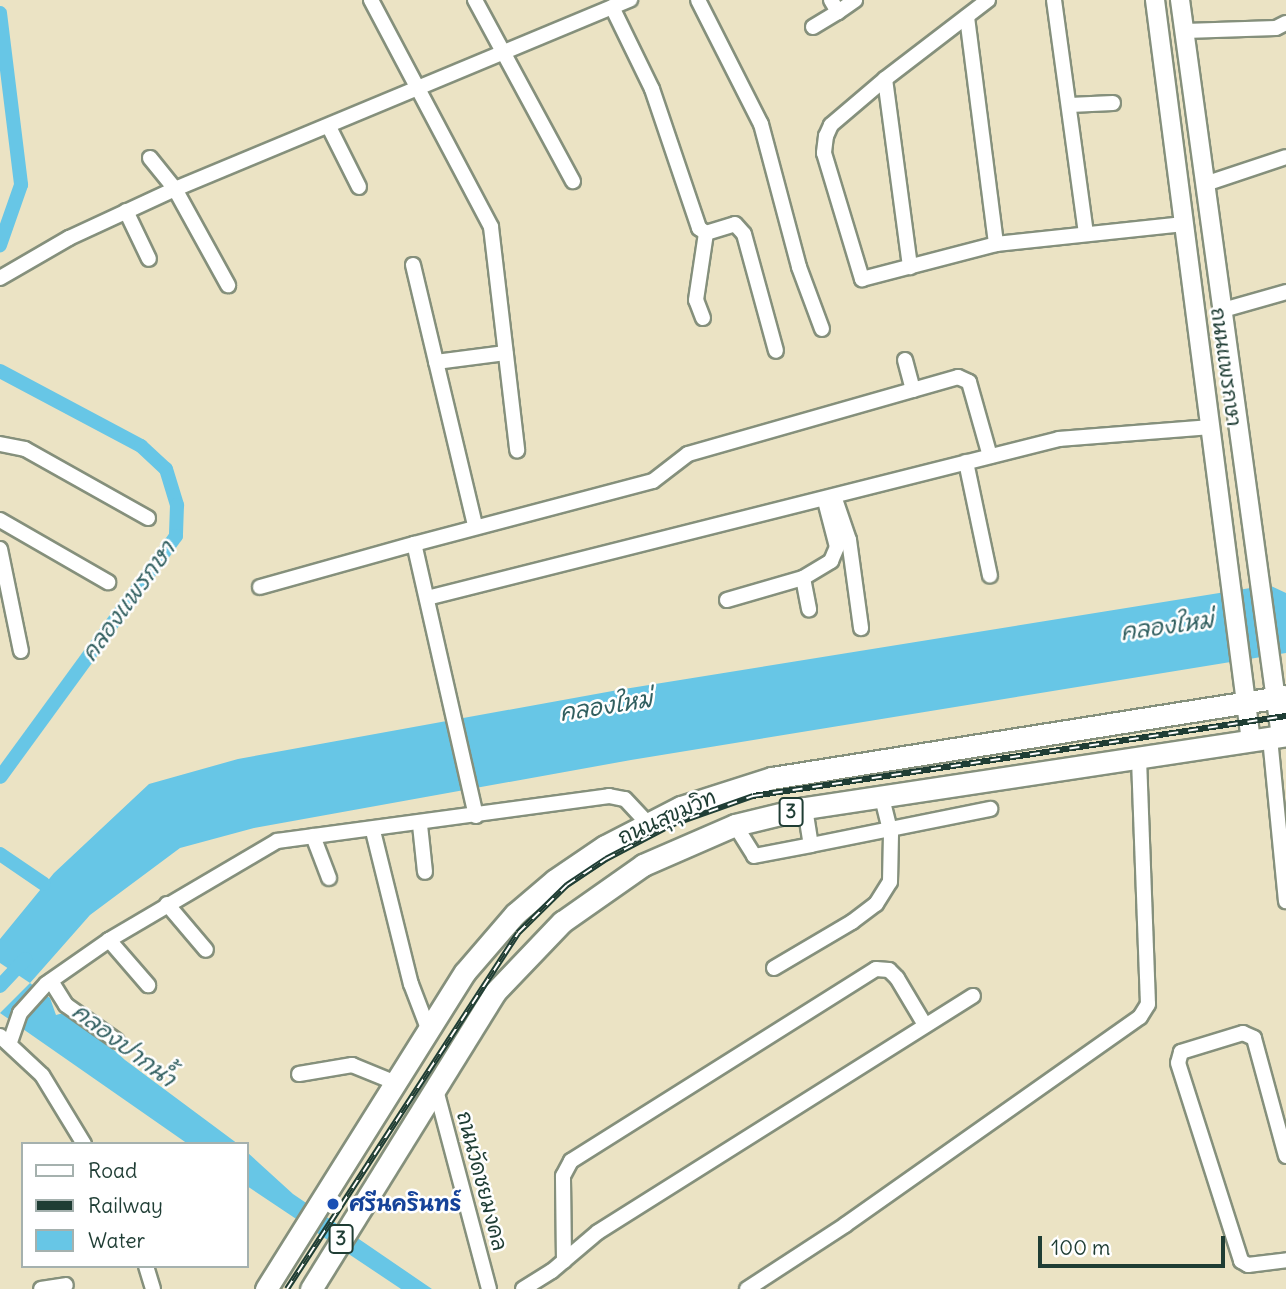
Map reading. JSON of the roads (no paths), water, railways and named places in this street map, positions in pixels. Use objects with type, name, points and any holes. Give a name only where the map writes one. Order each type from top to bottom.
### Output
[{"type":"highway","name":"ถนนสุขุมวิท","points":[[266,1289],[465,972],[515,914],[555,880],[647,823],[772,778],[1281,697]]},
{"type":"highway","name":"ถนนสุขุมวิท","points":[[312,1288],[435,1084],[495,992],[562,922],[643,865],[735,825],[804,808],[1272,737]]},
{"type":"main road","name":"ถนนแพรกษา","points":[[1154,0],[1247,702],[1272,737]]},
{"type":"main road","name":"ถนนแพรกษา","points":[[1180,0],[1271,662],[1281,697],[1272,737]]},
{"type":"street","points":[[371,0],[420,86],[491,227],[517,450]]},
{"type":"street","points":[[475,0],[506,51],[573,181]]},
{"type":"street","points":[[0,278],[69,238],[175,189],[630,0]]},
{"type":"street","points":[[698,0],[761,124],[799,267],[822,329]]},
{"type":"street","points":[[813,27],[834,6],[855,0]]},
{"type":"street","points":[[988,0],[885,79],[831,125],[824,153],[859,275],[868,280],[996,244],[1184,223]]},
{"type":"street","points":[[1054,0],[1086,233]]},
{"type":"street","points":[[612,7],[652,89],[699,228],[706,233]]},
{"type":"street","points":[[967,17],[996,244]]},
{"type":"street","points":[[1185,31],[1276,28],[1286,23]]},
{"type":"street","points":[[885,79],[910,267]]},
{"type":"street","points":[[1070,105],[1113,103]]},
{"type":"street","points":[[329,127],[359,187]]},
{"type":"street","points":[[1205,184],[1286,157]]},
{"type":"street","points":[[150,158],[175,189],[228,285]]},
{"type":"street","points":[[126,211],[149,259]]},
{"type":"street","points":[[706,233],[735,223],[740,226],[776,351]]},
{"type":"street","points":[[703,318],[696,300],[706,233]]},
{"type":"street","points":[[413,265],[475,526]]},
{"type":"street","points":[[1223,310],[1286,292]]},
{"type":"street","points":[[436,362],[505,352]]},
{"type":"street","points":[[905,360],[913,390]]},
{"type":"street","points":[[260,587],[475,526],[653,481],[688,454],[964,377],[990,456]]},
{"type":"street","points":[[427,598],[830,500],[1059,439],[1211,427]]},
{"type":"street","points":[[0,444],[25,449],[148,518]]},
{"type":"street","points":[[965,462],[990,576]]},
{"type":"street","points":[[727,600],[803,578],[836,554],[830,500]]},
{"type":"street","points":[[830,500],[849,540],[861,628]]},
{"type":"street","points":[[0,520],[108,582]]},
{"type":"street","points":[[414,544],[475,816]]},
{"type":"street","points":[[0,549],[22,650]]},
{"type":"street","points":[[803,578],[809,610]]},
{"type":"street","points":[[1272,737],[1286,901]]},
{"type":"street","points":[[747,1289],[1130,1026],[1148,1004],[1139,758]]},
{"type":"street","points":[[83,1142],[42,1075],[5,1038],[20,1013],[48,983],[109,940],[265,845],[313,835],[420,825],[618,796],[647,823]]},
{"type":"street","points":[[774,968],[876,904],[893,868],[890,829],[882,798]]},
{"type":"street","points":[[804,808],[811,845]]},
{"type":"street","points":[[735,825],[754,856],[990,809]]},
{"type":"street","points":[[420,825],[425,872]]},
{"type":"street","points":[[373,831],[411,984],[429,1031]]},
{"type":"street","points":[[313,835],[328,878]]},
{"type":"street","points":[[167,904],[205,950]]},
{"type":"street","points":[[109,940],[148,985]]},
{"type":"street","points":[[564,1261],[563,1176],[571,1161],[876,969],[889,971],[897,978],[925,1025]]},
{"type":"street","points":[[48,983],[66,1005],[117,1041]]},
{"type":"street","points":[[523,1289],[564,1261],[598,1232],[973,996]]},
{"type":"street","points":[[1286,1156],[1254,1038],[1243,1033],[1181,1052],[1178,1063],[1241,1261],[1248,1265],[1286,1259]]},
{"type":"street","points":[[299,1074],[352,1065],[396,1083]]},
{"type":"street","name":"ถนนวัดชยมงคล","points":[[435,1084],[489,1289]]},
{"type":"street","points":[[147,1268],[153,1289]]},
{"type":"street","points":[[41,1289],[66,1284]]},
{"type":"water","points":[[1269,585],[1286,593],[1286,653],[631,760],[254,828],[180,848],[90,915],[30,983],[0,963],[0,939],[54,873],[149,784],[238,759],[618,690]]},
{"type":"water","points":[[30,983],[50,998],[56,1015],[71,1011],[125,1060],[235,1142],[185,1142],[0,1013]]},
{"type":"water","points":[[248,1153],[293,1194],[432,1289],[401,1289],[248,1187]]},
{"type":"waterway","name":"คลองแพรกษา","points":[[0,13],[21,185],[0,245]]},
{"type":"waterway","name":"คลองแพรกษา","points":[[0,371],[141,446],[166,469],[177,505],[176,536],[0,777]]},
{"type":"waterway","name":"คลองแพรกษา","points":[[0,854],[44,884]]},
{"type":"waterway","name":"คลองใหม่","points":[[0,986],[25,959]]},
{"type":"railway","points":[[287,1289],[518,933],[567,885],[606,859],[671,825],[753,796],[1286,716]]},
{"type":"place","name":"ศรีนครินทร์","points":[[333,1204]]},
{"type":"water label","name":"คลองปากน้ำ","points":[[124,1045]]}]
